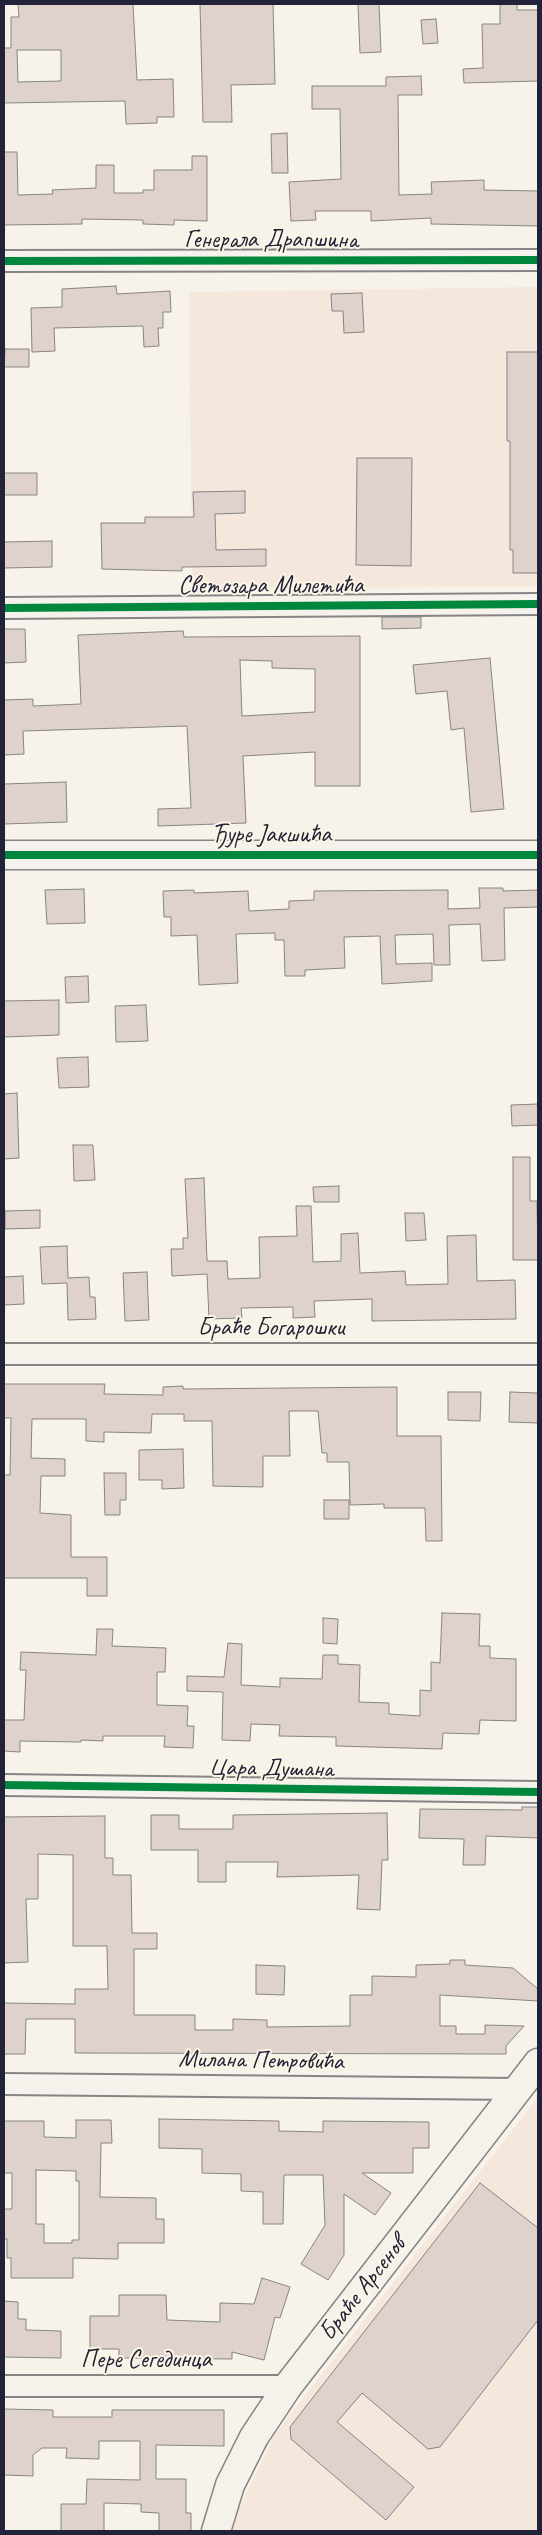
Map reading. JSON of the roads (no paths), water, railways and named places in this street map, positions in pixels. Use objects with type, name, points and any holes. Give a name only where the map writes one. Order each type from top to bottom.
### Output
[{"type":"main road","name":"Ђуре Јакшића","points":[[4,855],[538,855]]},
{"type":"main road","name":"Браће Арсенов","points":[[216,2531],[230,2485],[254,2437],[288,2386],[538,2064]]},
{"type":"street","name":"Генерала Драпшина","points":[[4,261],[538,260]]},
{"type":"street","name":"Светозара Милетића","points":[[4,608],[538,604]]},
{"type":"street","name":"Браће Богарошки","points":[[4,1354],[538,1354]]},
{"type":"street","name":"Цара Душана","points":[[4,1785],[538,1792]]},
{"type":"street","name":"Милана Петровића","points":[[4,2084],[518,2089]]},
{"type":"street","name":"Пере Сегединца","points":[[4,2386],[288,2386]]}]
